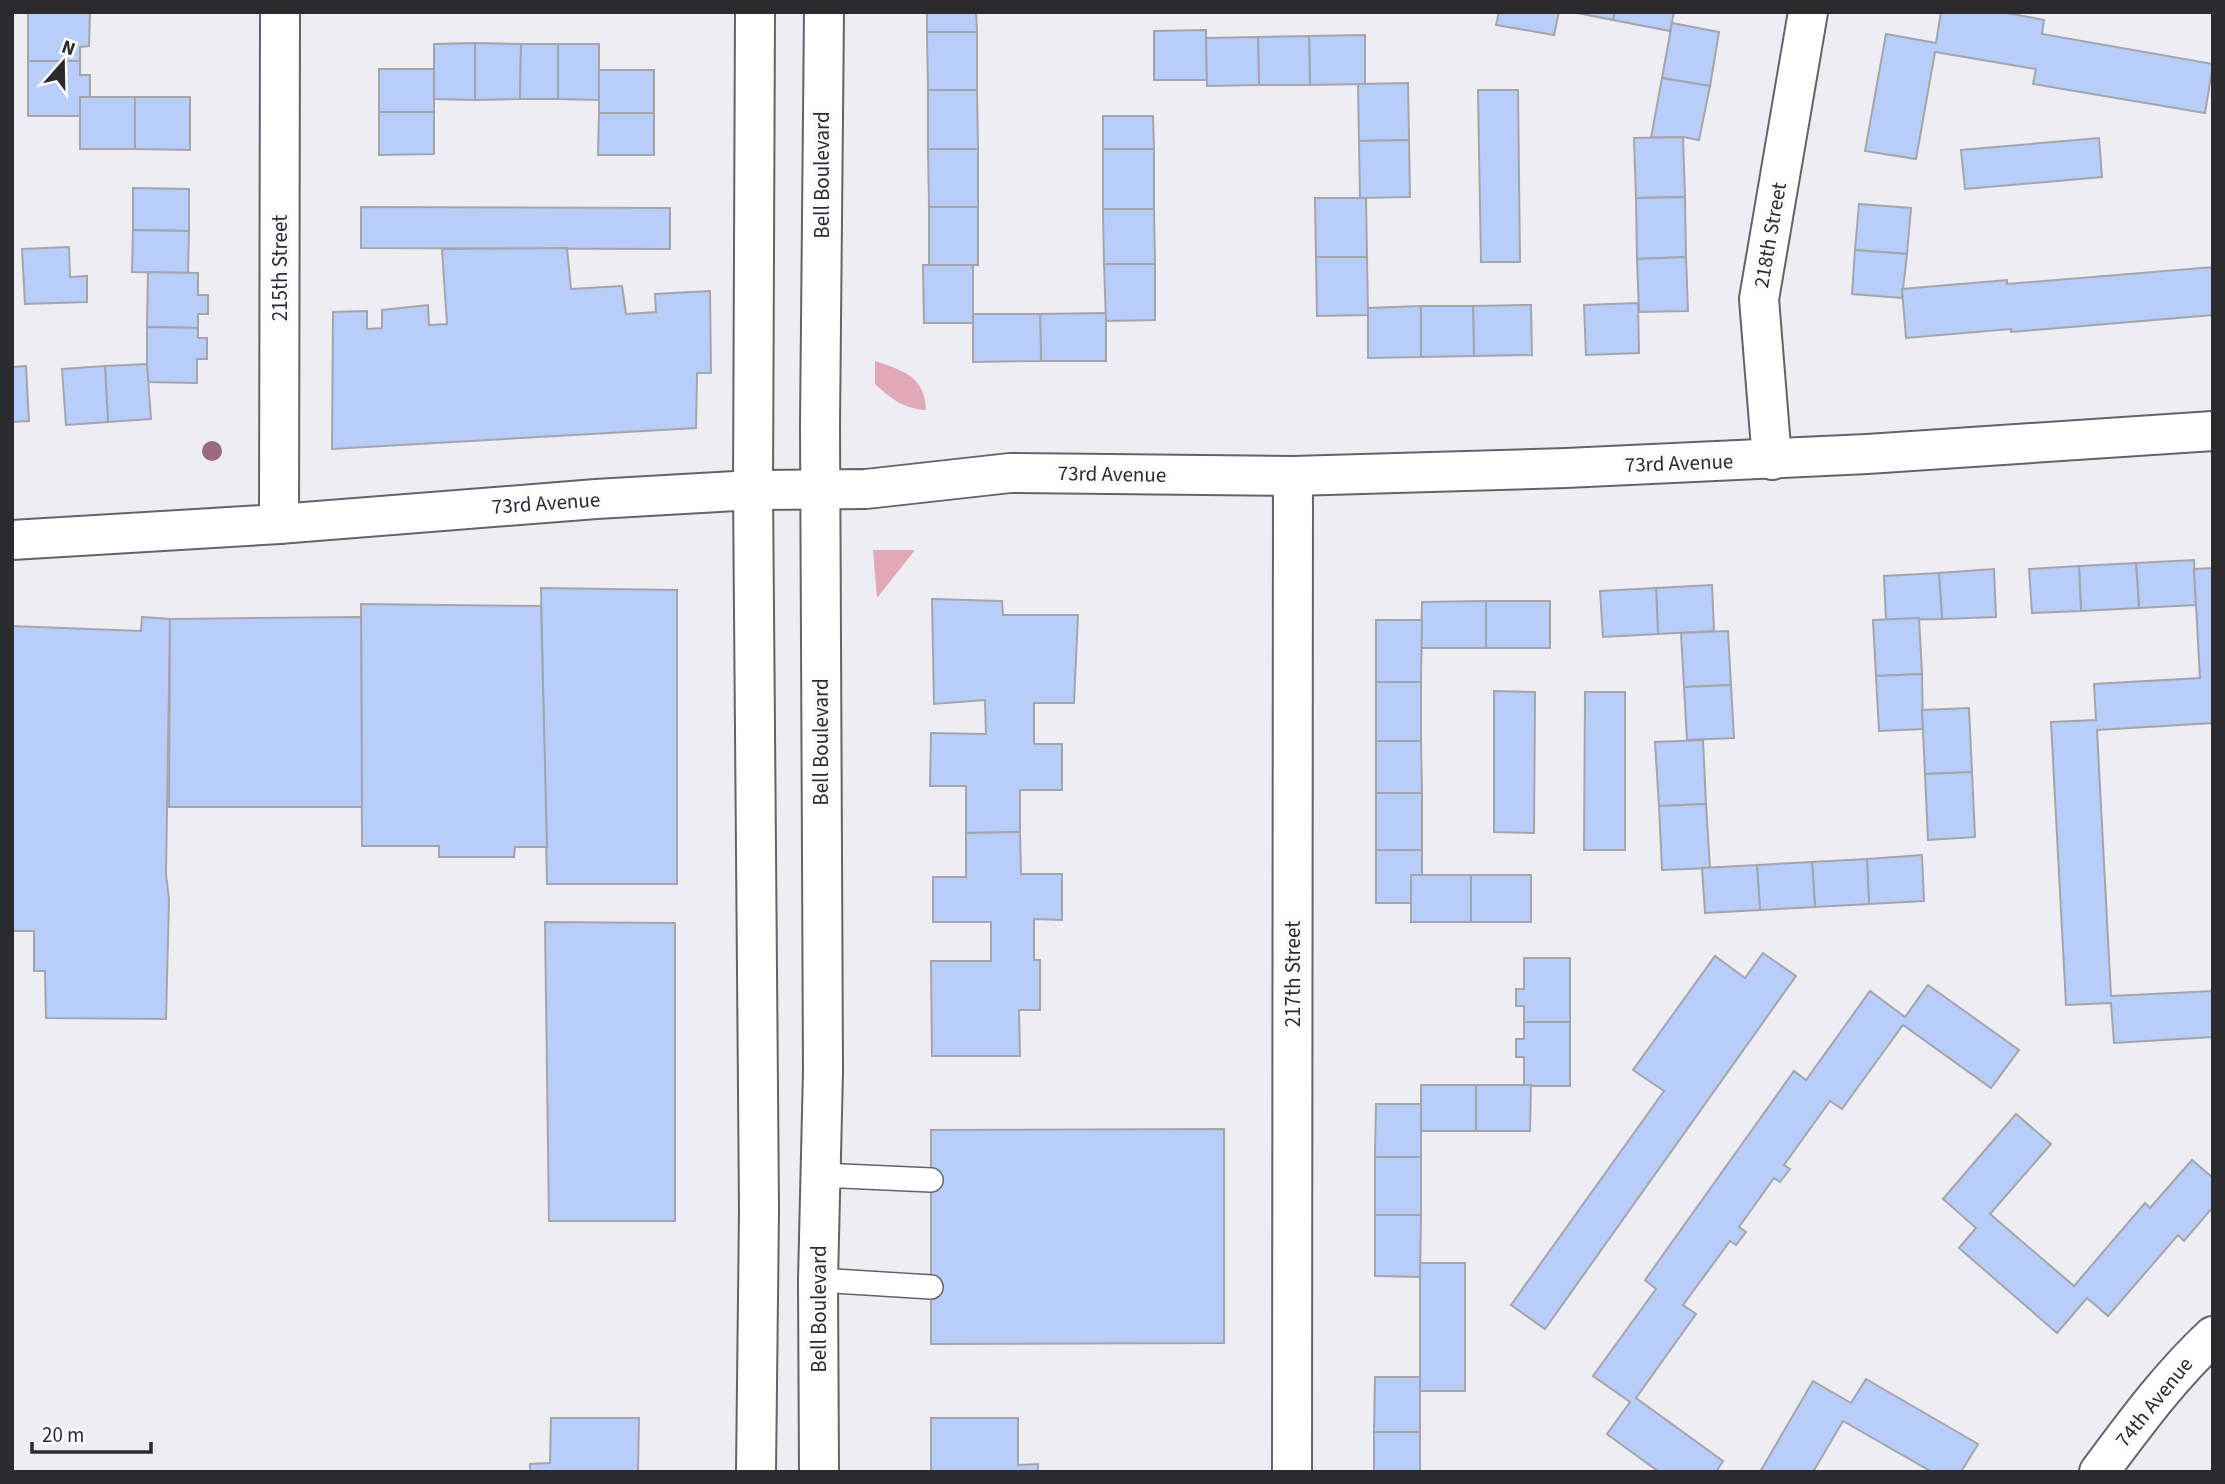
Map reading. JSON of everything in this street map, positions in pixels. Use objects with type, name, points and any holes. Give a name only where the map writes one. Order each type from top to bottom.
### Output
[{"type":"street","name":"215th Street","points":[[279,524],[280,12]]},
{"type":"street","points":[[755,12],[753,490],[759,1210],[756,1472]]},
{"type":"street","name":"Bell Boulevard","points":[[819,1472],[818,1280],[823,1071],[820,490],[824,12]]},
{"type":"street","name":"218th Street","points":[[1772,460],[1759,299],[1808,12]]},
{"type":"street","name":"73rd Avenue","points":[[12,540],[279,524],[596,499],[753,490],[866,489],[1010,473],[1293,476],[1566,468],[1772,460],[2213,431]]},
{"type":"street","name":"217th Street","points":[[1292,1472],[1293,476]]},
{"type":"street","name":"74th Avenue","points":[[2099,1472],[2149,1404],[2213,1336]]},
{"type":"lane","points":[[820,1175],[931,1180]]},
{"type":"lane","points":[[818,1280],[931,1287]]},
{"type":"shaded area","points":[[875,361],[911,376],[922,389],[926,410],[898,402],[875,384]]},
{"type":"shaded area","points":[[873,550],[915,550],[877,598]]},
{"type":"building","points":[[28,12],[90,12],[89,46],[80,47],[80,61],[28,61]]},
{"type":"building","points":[[927,12],[976,12],[977,32],[927,32]]},
{"type":"building","points":[[1499,12],[1559,12],[1554,35],[1496,25]]},
{"type":"building","points":[[1572,12],[1615,12],[1613,20]]},
{"type":"building","points":[[1615,12],[1674,12],[1670,31],[1613,20]]},
{"type":"building","points":[[1941,12],[2002,12],[2044,20],[2042,34],[2213,64],[2205,113],[2033,84],[2036,69],[1935,52],[1916,159],[1865,151],[1886,34],[1936,43]]},
{"type":"building","points":[[1672,23],[1719,32],[1710,86],[1662,78]]},
{"type":"building","points":[[1206,30],[1207,80],[1154,80],[1154,31]]},
{"type":"building","points":[[927,32],[977,32],[977,90],[928,90]]},
{"type":"building","points":[[1365,35],[1365,84],[1310,85],[1309,36]]},
{"type":"building","points":[[1309,36],[1310,85],[1259,85],[1258,37]]},
{"type":"building","points":[[1258,37],[1259,85],[1207,86],[1206,38]]},
{"type":"building","points":[[475,43],[521,44],[520,99],[475,100]]},
{"type":"building","points":[[475,43],[475,100],[434,99],[434,44]]},
{"type":"building","points":[[521,44],[558,44],[558,99],[520,99]]},
{"type":"building","points":[[558,44],[599,44],[599,100],[558,99]]},
{"type":"building","points":[[28,61],[80,61],[80,75],[90,75],[90,97],[80,97],[80,116],[28,116]]},
{"type":"building","points":[[379,69],[434,69],[434,112],[379,112]]},
{"type":"building","points":[[599,70],[654,70],[654,113],[599,113]]},
{"type":"building","points":[[1662,78],[1710,86],[1699,140],[1683,137],[1651,138]]},
{"type":"building","points":[[1408,83],[1409,140],[1359,141],[1358,84]]},
{"type":"building","points":[[928,90],[977,90],[978,149],[928,149]]},
{"type":"building","points":[[1478,90],[1518,90],[1520,262],[1481,262]]},
{"type":"building","points":[[80,97],[135,97],[135,149],[80,149]]},
{"type":"building","points":[[135,97],[190,97],[190,150],[135,149]]},
{"type":"building","points":[[379,112],[434,112],[434,154],[379,155]]},
{"type":"building","points":[[599,113],[654,113],[654,155],[598,155]]},
{"type":"building","points":[[1103,116],[1153,116],[1154,149],[1103,149]]},
{"type":"building","points":[[1683,137],[1685,197],[1636,198],[1634,138]]},
{"type":"building","points":[[2099,138],[2102,177],[1965,189],[1961,150]]},
{"type":"building","points":[[1409,140],[1410,197],[1360,198],[1359,141]]},
{"type":"building","points":[[928,149],[978,149],[978,207],[929,207]]},
{"type":"building","points":[[1103,149],[1154,149],[1154,209],[1103,209]]},
{"type":"building","points":[[133,188],[189,189],[189,231],[133,230]]},
{"type":"building","points":[[1685,197],[1686,257],[1637,259],[1636,198]]},
{"type":"building","points":[[1315,198],[1366,198],[1367,257],[1316,257]]},
{"type":"building","points":[[1859,204],[1911,208],[1907,254],[1855,250]]},
{"type":"building","points":[[361,207],[670,208],[670,249],[361,248]]},
{"type":"building","points":[[929,207],[978,207],[978,265],[929,265]]},
{"type":"building","points":[[1103,209],[1154,209],[1155,264],[1104,264]]},
{"type":"building","points":[[133,230],[189,231],[188,273],[132,272]]},
{"type":"building","points":[[69,247],[70,277],[87,276],[87,302],[25,304],[22,249]]},
{"type":"building","points":[[567,248],[571,289],[622,286],[626,314],[656,312],[655,294],[710,291],[711,373],[697,373],[696,428],[332,449],[333,312],[367,311],[367,329],[382,328],[382,310],[428,305],[429,325],[447,324],[442,249]]},
{"type":"building","points":[[1855,250],[1907,254],[1902,298],[1852,294]]},
{"type":"building","points":[[1316,257],[1367,257],[1368,315],[1317,316]]},
{"type":"building","points":[[1686,257],[1688,311],[1639,312],[1637,259]]},
{"type":"building","points":[[1104,264],[1155,264],[1155,320],[1106,321]]},
{"type":"building","points":[[923,265],[973,265],[973,323],[924,323]]},
{"type":"building","points":[[2213,267],[2213,315],[1906,338],[1902,289],[2007,280],[2007,284]]},
{"type":"building","points":[[148,272],[198,273],[198,295],[208,295],[208,314],[198,314],[198,328],[147,327]]},
{"type":"building","points":[[1638,303],[1639,353],[1586,355],[1584,305]]},
{"type":"building","points":[[1531,305],[1532,355],[1474,356],[1473,306]]},
{"type":"building","points":[[1421,306],[1421,357],[1368,358],[1368,308]]},
{"type":"building","points":[[1421,306],[1473,306],[1474,356],[1421,357]]},
{"type":"building","points":[[1106,313],[1106,361],[1041,361],[1040,314]]},
{"type":"building","points":[[973,314],[1040,314],[1041,361],[973,362]]},
{"type":"building","points":[[147,327],[198,328],[198,338],[207,338],[207,359],[197,359],[197,383],[147,382]]},
{"type":"building","points":[[147,364],[151,419],[108,422],[105,366]]},
{"type":"building","points":[[26,366],[29,421],[12,422],[12,367]]},
{"type":"building","points":[[105,366],[108,422],[66,425],[62,369]]},
{"type":"building","points":[[2194,560],[2196,605],[2139,608],[2136,563]]},
{"type":"building","points":[[2136,563],[2139,608],[2081,611],[2079,566]]},
{"type":"building","points":[[2079,566],[2081,611],[2032,613],[2029,569]]},
{"type":"building","points":[[2213,568],[2213,723],[2097,730],[2111,996],[2213,991],[2213,1037],[2114,1043],[2111,1003],[2066,1005],[2051,722],[2096,720],[2094,684],[2200,678],[2194,569]]},
{"type":"building","points":[[1994,569],[1996,617],[1942,619],[1939,573]]},
{"type":"building","points":[[1939,573],[1942,619],[1886,620],[1884,576]]},
{"type":"building","points":[[1712,585],[1714,631],[1658,634],[1656,588]]},
{"type":"building","points":[[541,588],[677,590],[677,884],[547,884]]},
{"type":"building","points":[[1656,588],[1658,634],[1603,637],[1600,591]]},
{"type":"building","points":[[932,599],[1002,601],[1003,615],[1078,615],[1074,703],[1034,703],[1034,744],[1062,744],[1062,790],[1020,790],[1020,832],[966,833],[966,786],[930,786],[931,733],[986,734],[985,700],[934,704]]},
{"type":"building","points":[[1486,601],[1486,648],[1421,648],[1422,602]]},
{"type":"building","points":[[1486,601],[1550,601],[1550,648],[1486,648]]},
{"type":"building","points":[[361,604],[541,606],[547,847],[515,847],[514,857],[439,857],[439,846],[362,846]]},
{"type":"building","points":[[142,617],[170,619],[166,1019],[46,1018],[45,971],[34,971],[34,931],[12,931],[12,626],[141,631]]},
{"type":"building","points":[[361,617],[362,807],[169,807],[170,619]]},
{"type":"building","points":[[1919,618],[1922,674],[1876,676],[1873,620]]},
{"type":"building","points":[[1376,620],[1422,620],[1421,682],[1376,682]]},
{"type":"building","points":[[1728,631],[1731,685],[1684,687],[1681,633]]},
{"type":"building","points":[[1922,674],[1923,729],[1879,731],[1876,676]]},
{"type":"building","points":[[1376,682],[1421,682],[1421,741],[1376,741]]},
{"type":"building","points":[[1731,685],[1734,738],[1687,740],[1684,687]]},
{"type":"building","points":[[1494,691],[1535,692],[1534,833],[1494,832]]},
{"type":"building","points":[[1585,692],[1625,692],[1625,850],[1584,850]]},
{"type":"building","points":[[1969,708],[1972,772],[1925,774],[1922,710]]},
{"type":"building","points":[[1703,740],[1706,804],[1659,806],[1655,742]]},
{"type":"building","points":[[1376,741],[1421,741],[1422,793],[1376,793]]},
{"type":"building","points":[[1972,772],[1975,837],[1928,840],[1925,774]]},
{"type":"building","points":[[1376,793],[1422,793],[1422,850],[1376,850]]},
{"type":"building","points":[[1706,804],[1710,868],[1662,870],[1659,806]]},
{"type":"building","points":[[1020,832],[1021,874],[1062,874],[1062,920],[1034,919],[1034,960],[1040,960],[1040,1010],[1019,1010],[1020,1056],[932,1056],[931,961],[991,961],[991,922],[933,922],[933,877],[966,877],[966,833]]},
{"type":"building","points":[[1376,850],[1422,850],[1422,875],[1411,875],[1411,903],[1376,903]]},
{"type":"building","points":[[1922,855],[1924,901],[1869,904],[1867,859]]},
{"type":"building","points":[[1867,859],[1869,904],[1815,907],[1812,862]]},
{"type":"building","points":[[1812,862],[1815,907],[1760,910],[1757,865]]},
{"type":"building","points":[[1757,865],[1760,910],[1705,913],[1702,868]]},
{"type":"building","points":[[1411,875],[1471,875],[1471,922],[1411,922]]},
{"type":"building","points":[[1471,875],[1531,875],[1531,922],[1471,922]]},
{"type":"building","points":[[545,922],[675,923],[675,1221],[549,1221]]},
{"type":"building","points":[[1763,953],[1796,976],[1545,1329],[1511,1305],[1664,1091],[1633,1070],[1715,956],[1745,978]]},
{"type":"building","points":[[1524,958],[1570,958],[1570,1022],[1524,1022],[1524,1006],[1516,1006],[1516,989],[1524,989]]},
{"type":"building","points":[[1928,985],[2019,1050],[1991,1088],[1903,1025],[1842,1109],[1830,1101],[1784,1165],[1790,1169],[1780,1182],[1774,1178],[1739,1227],[1746,1232],[1736,1245],[1730,1241],[1683,1305],[1696,1314],[1636,1398],[1723,1461],[1716,1472],[1659,1472],[1607,1434],[1630,1402],[1593,1376],[1656,1289],[1645,1280],[1794,1071],[1806,1080],[1870,991],[1905,1017]]},
{"type":"building","points":[[1524,1022],[1570,1022],[1570,1086],[1524,1086],[1524,1057],[1516,1057],[1516,1039],[1524,1039]]},
{"type":"building","points":[[1421,1085],[1476,1085],[1476,1131],[1421,1131]]},
{"type":"building","points":[[1476,1085],[1531,1085],[1530,1131],[1476,1131]]},
{"type":"building","points":[[1376,1104],[1421,1104],[1421,1157],[1375,1157]]},
{"type":"building","points":[[2016,1114],[2051,1144],[1990,1214],[2074,1286],[2145,1203],[2150,1208],[2192,1160],[2213,1178],[2213,1207],[2184,1241],[2178,1235],[2108,1316],[2087,1298],[2057,1333],[1959,1248],[1976,1228],[1943,1199]]},
{"type":"building","points":[[1224,1129],[1224,1343],[931,1344],[931,1130]]},
{"type":"building","points":[[1375,1157],[1421,1157],[1421,1215],[1375,1215]]},
{"type":"building","points":[[1375,1215],[1421,1215],[1420,1277],[1375,1276]]},
{"type":"building","points":[[1420,1263],[1465,1263],[1465,1391],[1420,1391]]},
{"type":"building","points":[[1375,1377],[1420,1377],[1420,1432],[1374,1432]]},
{"type":"building","points":[[1866,1379],[1978,1444],[1961,1472],[1932,1472],[1843,1421],[1813,1472],[1760,1472],[1813,1381],[1851,1403]]},
{"type":"building","points":[[551,1418],[639,1418],[638,1472],[530,1472],[530,1464],[550,1463]]},
{"type":"building","points":[[931,1418],[1018,1418],[1018,1465],[1038,1464],[1038,1472],[931,1472]]},
{"type":"building","points":[[1374,1432],[1420,1432],[1420,1472],[1374,1472]]}]
